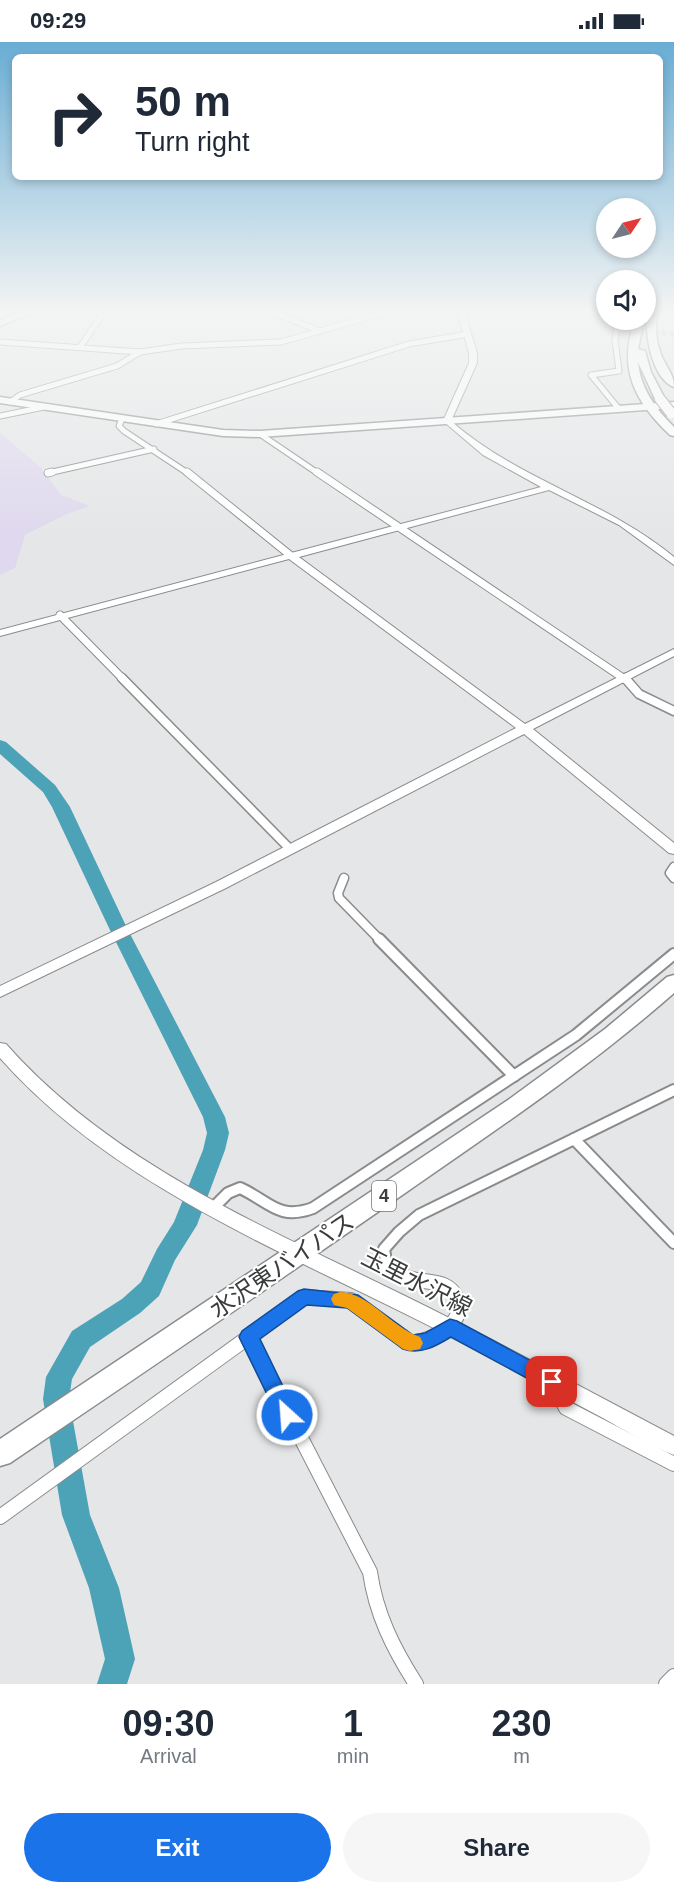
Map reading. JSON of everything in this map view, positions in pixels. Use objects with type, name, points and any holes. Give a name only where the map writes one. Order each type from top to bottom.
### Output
[{"type":"highway","points":[[638,387],[649,407],[674,433]]},
{"type":"highway","points":[[654,387],[660,399],[673,412]]},
{"type":"highway","name":"水沢東バイパス","points":[[0,1454],[301,1253],[585,1054],[674,982]]},
{"type":"main road","points":[[5,401],[223,433],[260,434],[649,407],[673,412]]},
{"type":"street","points":[[5,401],[48,387]]},
{"type":"street","points":[[156,424],[274,387]]},
{"type":"street","points":[[463,387],[447,422],[484,452],[512,470],[615,519],[674,562]]},
{"type":"street","points":[[601,387],[619,409]]},
{"type":"street","points":[[0,416],[44,407]]},
{"type":"street","points":[[122,419],[119,426],[124,431],[178,465],[290,555],[525,729],[674,850]]},
{"type":"street","points":[[260,434],[624,677],[628,685],[674,711]]},
{"type":"street","points":[[48,473],[154,449]]},
{"type":"street","points":[[0,633],[60,615],[547,488]]},
{"type":"street","points":[[60,615],[290,849]]},
{"type":"street","points":[[0,992],[120,935],[674,652]]},
{"type":"street","points":[[674,867],[670,873],[674,878]]},
{"type":"street","points":[[344,878],[338,893],[339,898],[514,1076]]},
{"type":"street","points":[[212,1209],[228,1193],[240,1188],[285,1214],[306,1212],[576,1035],[674,954]]},
{"type":"street","name":"玉里水沢線","points":[[0,1048],[26,1077],[66,1114],[128,1159],[172,1186],[212,1209],[450,1327],[674,1446]]},
{"type":"street","points":[[0,1517],[304,1297],[351,1300],[410,1343],[429,1341],[450,1327],[461,1306],[455,1291],[443,1283],[410,1279],[387,1267],[384,1249],[393,1234],[448,1198],[464,1195],[674,1090]]},
{"type":"street","points":[[574,1139],[674,1243]]},
{"type":"street","points":[[249,1337],[370,1572],[373,1601],[377,1611],[394,1652],[416,1684]]},
{"type":"street","points":[[552,1382],[566,1407],[674,1464]]},
{"type":"street","points":[[666,1684],[674,1676]]},
{"type":"shaded area","points":[[0,433],[41,468],[61,495],[90,506],[69,513],[25,535],[15,568],[0,575]]},
{"type":"waterway","points":[[0,745],[49,789],[61,807],[118,928],[214,1117],[218,1133],[214,1150],[185,1225],[165,1256],[150,1289],[131,1306],[81,1339],[59,1377],[56,1399],[76,1515],[104,1588],[120,1659],[112,1684]]},
{"type":"slow traffic","points":[[340,1299],[351,1300],[375,1320],[413,1343]]},
{"type":"route","points":[[287,1415],[249,1337],[304,1297],[351,1300],[375,1320],[410,1343],[429,1341],[450,1327],[552,1382]]}]
